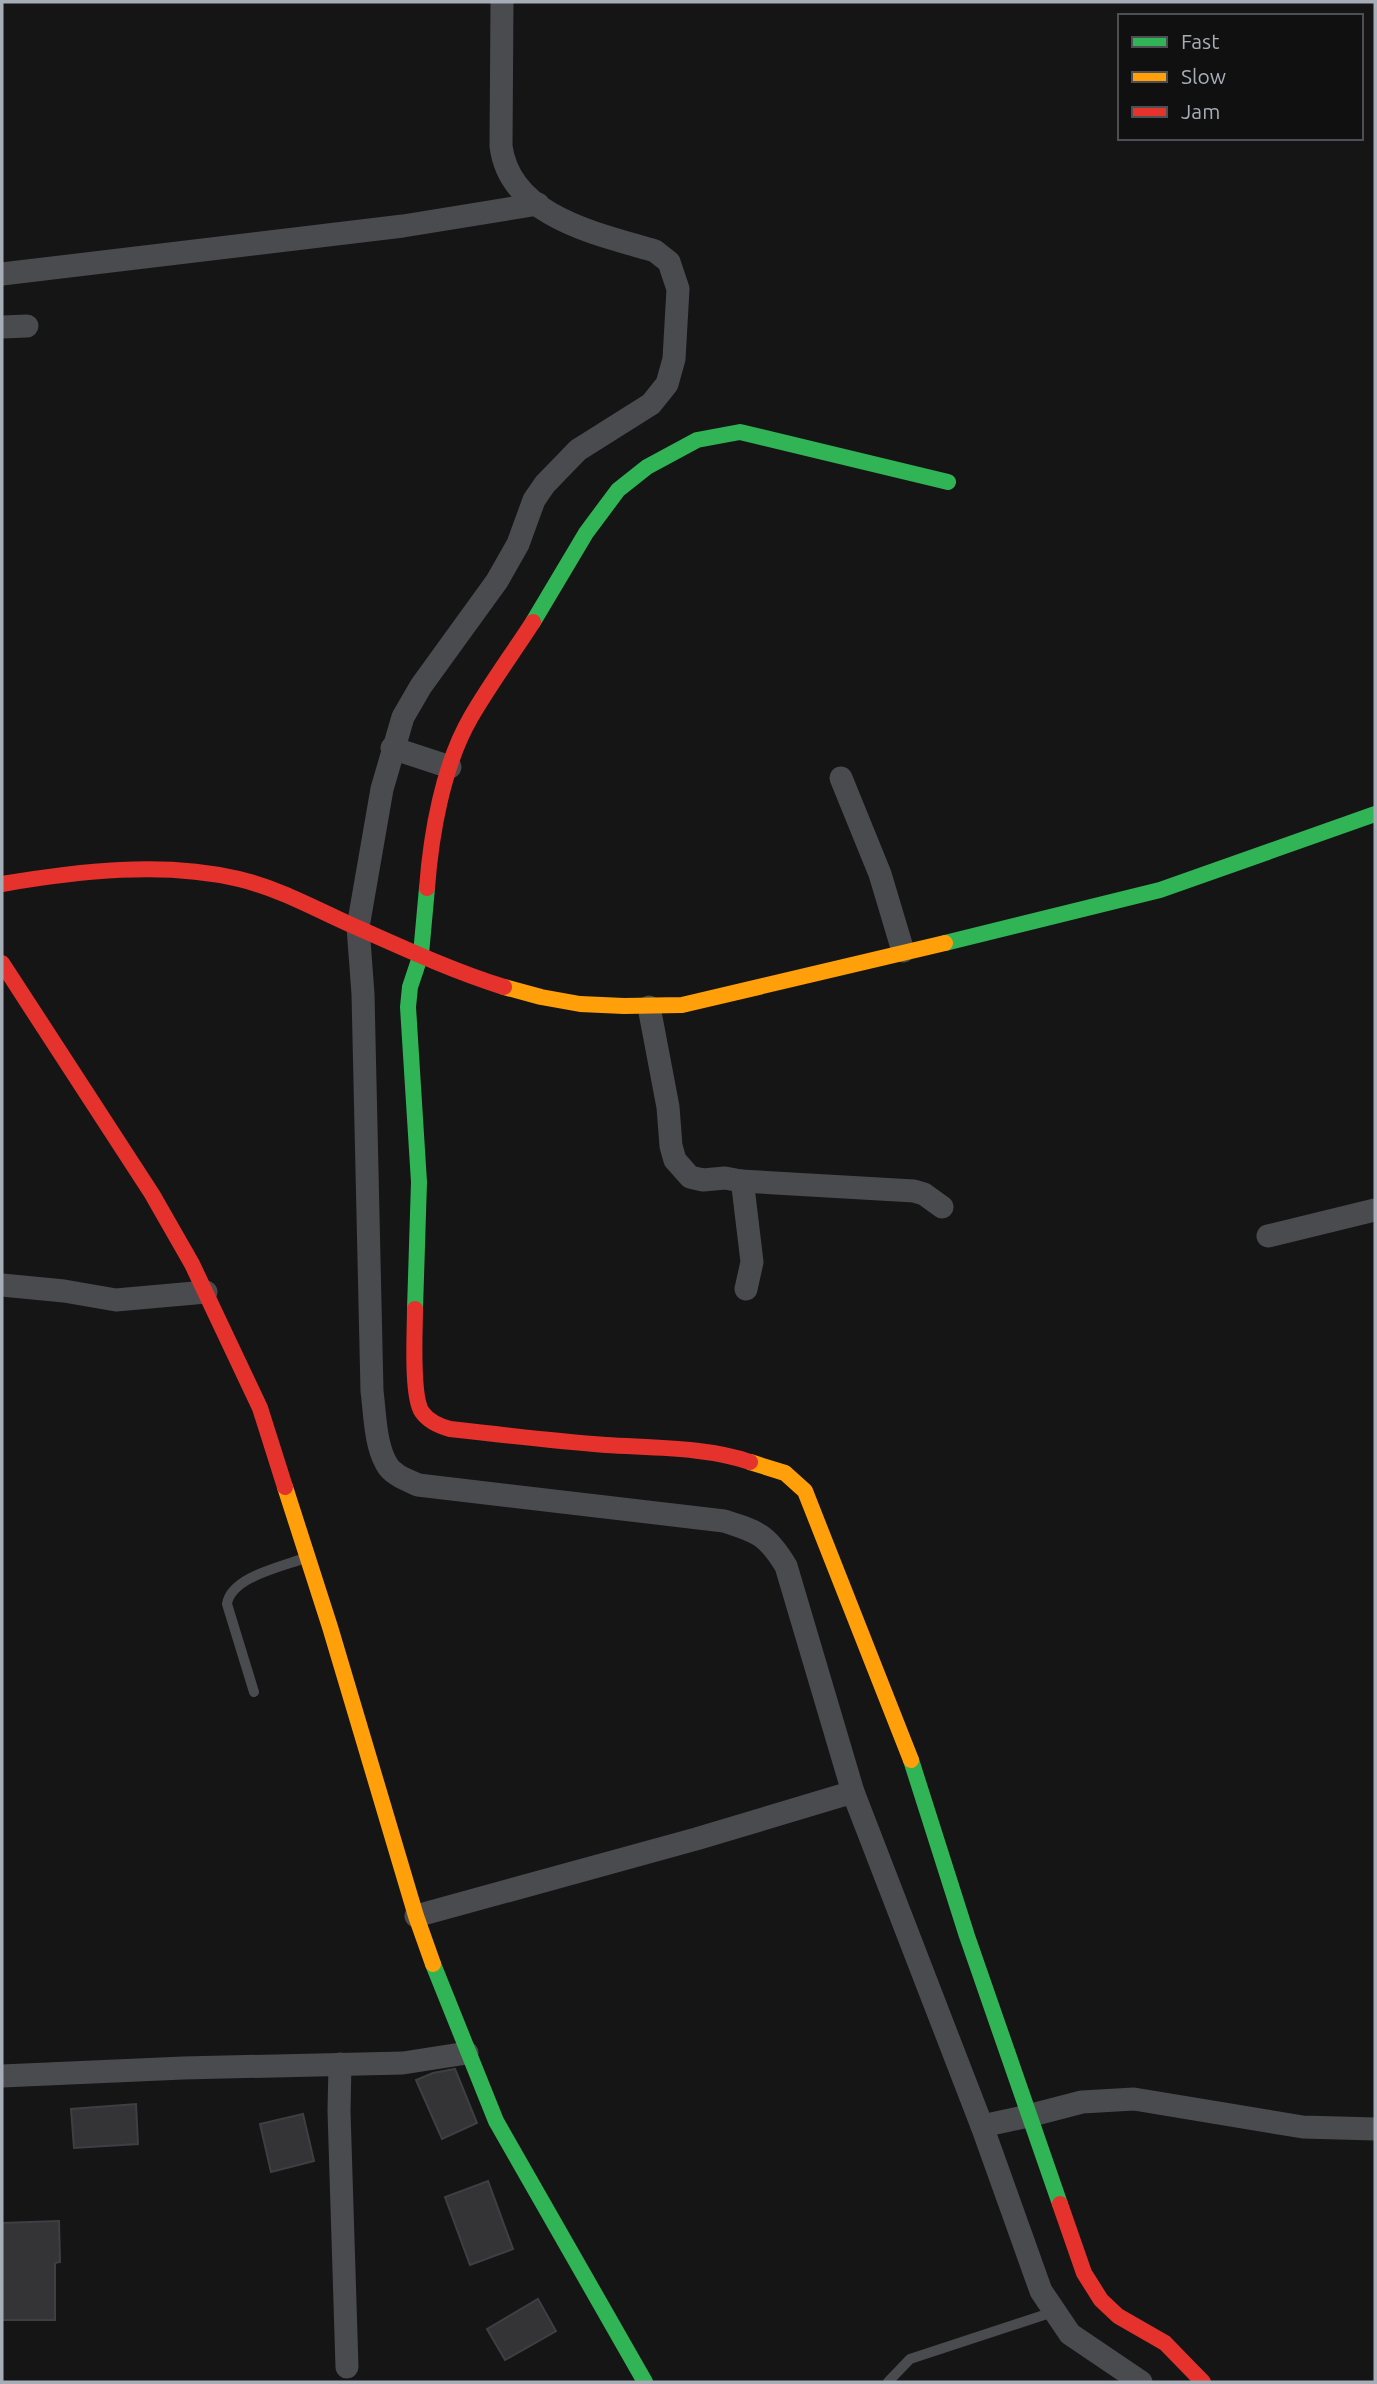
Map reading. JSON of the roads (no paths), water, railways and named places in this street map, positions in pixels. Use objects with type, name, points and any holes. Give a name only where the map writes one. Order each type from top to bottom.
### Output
[{"type":"street","points":[[502,2],[500,146],[503,163],[510,175],[553,216],[570,225],[655,251],[669,262],[678,289],[678,315],[671,375],[651,404],[578,450],[545,484],[534,500],[518,544],[497,581],[421,685],[403,717],[399,751],[382,789],[362,929],[372,1391],[379,1441],[386,1465],[399,1476],[418,1485],[724,1521],[750,1529],[772,1543],[786,1566],[853,1792],[987,2124],[1041,2291],[1070,2334],[1141,2382]]},
{"type":"street","points":[[2,274],[403,226],[538,204]]},
{"type":"street","points":[[2,327],[27,326]]},
{"type":"street","points":[[948,482],[740,432],[696,440],[647,467],[618,490],[586,533],[542,608],[470,719],[446,766],[430,850],[408,1007],[419,1182],[415,1321],[418,1406],[433,1422],[450,1429],[553,1441],[671,1448],[739,1458],[785,1473],[805,1491],[920,1785],[1025,2117],[1084,2273],[1098,2300],[1110,2311],[1163,2342],[1190,2366],[1203,2382]]},
{"type":"street","points":[[399,751],[446,766]]},
{"type":"street","points":[[841,778],[880,874],[903,951]]},
{"type":"street","points":[[2,884],[52,876],[179,871],[236,879],[272,889],[416,952],[534,995],[566,1002],[649,1007],[682,1004],[1010,928],[1160,890],[1375,814]]},
{"type":"street","points":[[2,963],[145,1183],[206,1292],[260,1408],[330,1627],[416,1916],[441,1988],[502,2132],[645,2382]]},
{"type":"street","points":[[649,1007],[668,1107],[671,1146],[675,1160],[690,1177],[703,1180],[724,1178],[914,1191],[924,1194],[942,1207]]},
{"type":"street","points":[[741,1181],[752,1262],[746,1289]]},
{"type":"street","points":[[1268,1236],[1375,1210]]},
{"type":"street","points":[[2,1285],[64,1291],[116,1300],[206,1292]]},
{"type":"street","points":[[416,1916],[696,1839],[853,1792]]},
{"type":"street","points":[[2,2076],[403,2063],[467,2053]]},
{"type":"street","points":[[340,2064],[347,2367]]},
{"type":"street","points":[[987,2124],[1082,2102],[1134,2099],[1303,2127],[1375,2129]]},
{"type":"lane","points":[[254,1692],[227,1604],[228,1595],[241,1582],[307,1558]]},
{"type":"lane","points":[[888,2382],[910,2358],[1054,2312]]}]
